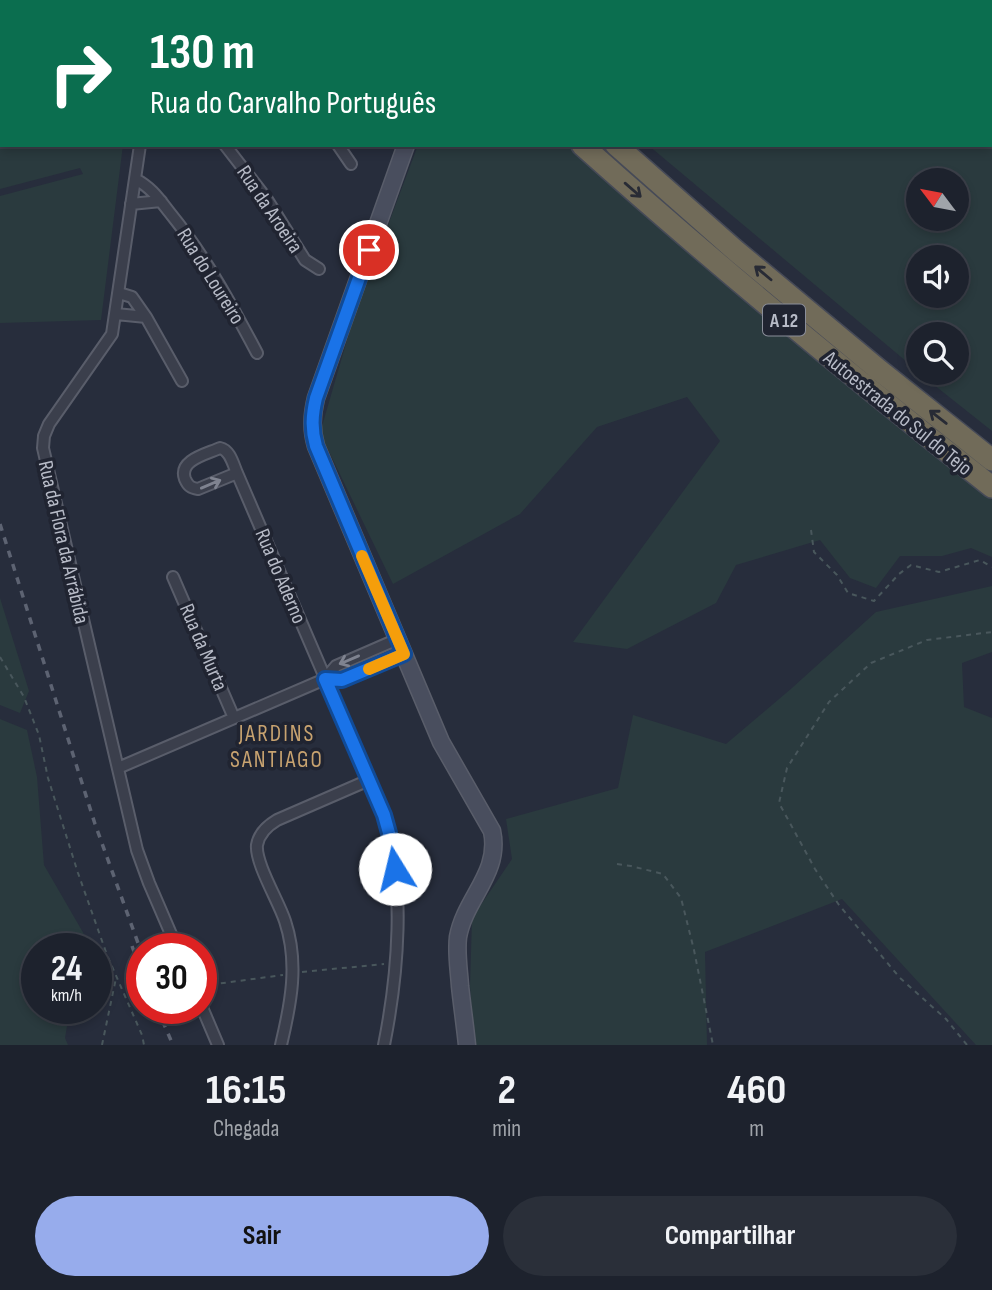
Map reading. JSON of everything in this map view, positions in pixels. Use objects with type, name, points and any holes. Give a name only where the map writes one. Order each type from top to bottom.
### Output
[{"type":"highway","name":"Autoestrada do Sul do Tejo","points":[[584,147],[786,322],[992,487]]},
{"type":"highway","name":"Autoestrada do Sul do Tejo","points":[[618,147],[736,251],[992,460]]},
{"type":"street","name":"Rua da Flora da Arrábida","points":[[140,147],[112,334],[49,424],[43,448],[142,866],[171,933]]},
{"type":"street","name":"Rua da Aroeira","points":[[227,147],[266,198],[305,260],[319,269]]},
{"type":"street","points":[[339,147],[351,164]]},
{"type":"street","points":[[406,147],[316,398],[312,432],[442,742],[492,831],[495,843],[491,865],[466,912],[458,937],[457,959],[467,1045]]},
{"type":"street","name":"Rua do Loureiro","points":[[135,179],[148,185],[189,237],[213,273],[257,353]]},
{"type":"street","points":[[131,204],[161,201]]},
{"type":"street","points":[[119,293],[132,297],[182,381]]},
{"type":"street","points":[[116,314],[146,317]]},
{"type":"street","name":"Rua do Aderno","points":[[237,473],[196,489],[188,484],[183,471],[188,462],[222,448],[228,452],[384,815],[393,850],[397,912],[396,965],[384,1045]]},
{"type":"street","name":"Rua da Murta","points":[[173,577],[234,718]]},
{"type":"street","points":[[118,768],[325,679],[336,666],[378,648],[401,647]]},
{"type":"street","points":[[325,679],[342,680],[384,663],[401,647]]},
{"type":"street","points":[[378,648],[384,663]]},
{"type":"street","points":[[281,1045],[291,998],[293,957],[280,908],[259,860],[259,838],[268,825],[276,820],[369,780]]},
{"type":"street","points":[[210,1024],[219,1045]]},
{"type":"path","points":[[810,530],[814,552],[837,575],[848,593],[874,601],[911,565],[939,572],[980,559],[992,567]]},
{"type":"path","points":[[967,1045],[946,1019],[900,978],[839,905],[815,869],[779,803],[787,768],[829,702],[871,663],[927,640],[992,632]]},
{"type":"path","points":[[0,657],[24,697],[40,736],[48,778],[78,873],[144,1045]]},
{"type":"path","points":[[617,864],[663,874],[681,898],[713,1045]]},
{"type":"path","points":[[217,984],[293,973],[381,964],[396,965]]},
{"type":"path","points":[[102,1045],[116,977]]},
{"type":"shaded area","points":[[0,147],[123,147],[101,320],[0,323],[0,196],[83,174],[80,168],[0,189]]},
{"type":"shaded area","points":[[417,147],[570,147],[704,265],[894,424],[992,500],[992,557],[971,548],[942,556],[900,556],[876,588],[850,578],[820,540],[736,565],[716,603],[627,649],[573,642],[720,441],[687,397],[597,427],[520,514],[393,584],[320,433],[354,316]]},
{"type":"shaded area","points":[[650,147],[992,147],[992,431],[934,385],[969,385],[969,322],[906,322],[906,361]]},
{"type":"shaded area","points":[[992,586],[992,652],[962,663],[964,707],[992,718],[992,1045],[976,1045],[842,899],[705,952],[707,1045],[474,1045],[470,986],[472,918],[512,859],[506,819],[618,788],[633,715],[726,744],[876,612]]},
{"type":"shaded area","points":[[0,598],[29,691],[20,713],[0,705]]},
{"type":"shaded area","points":[[0,719],[27,730],[37,777],[44,865],[83,933],[21,933],[21,1024],[67,1024],[65,1038],[68,1045],[0,1045]]},
{"type":"railway","points":[[0,524],[95,824],[134,933]]},
{"type":"railway","points":[[164,1024],[173,1045]]},
{"type":"slow traffic","points":[[362,556],[404,654],[369,669]]},
{"type":"district","name":"JARDINS SANTIAGO","points":[[277,746]]},
{"type":"route","points":[[369,250],[316,398],[312,432],[404,654],[342,680],[325,679],[384,815],[395,869]]}]
